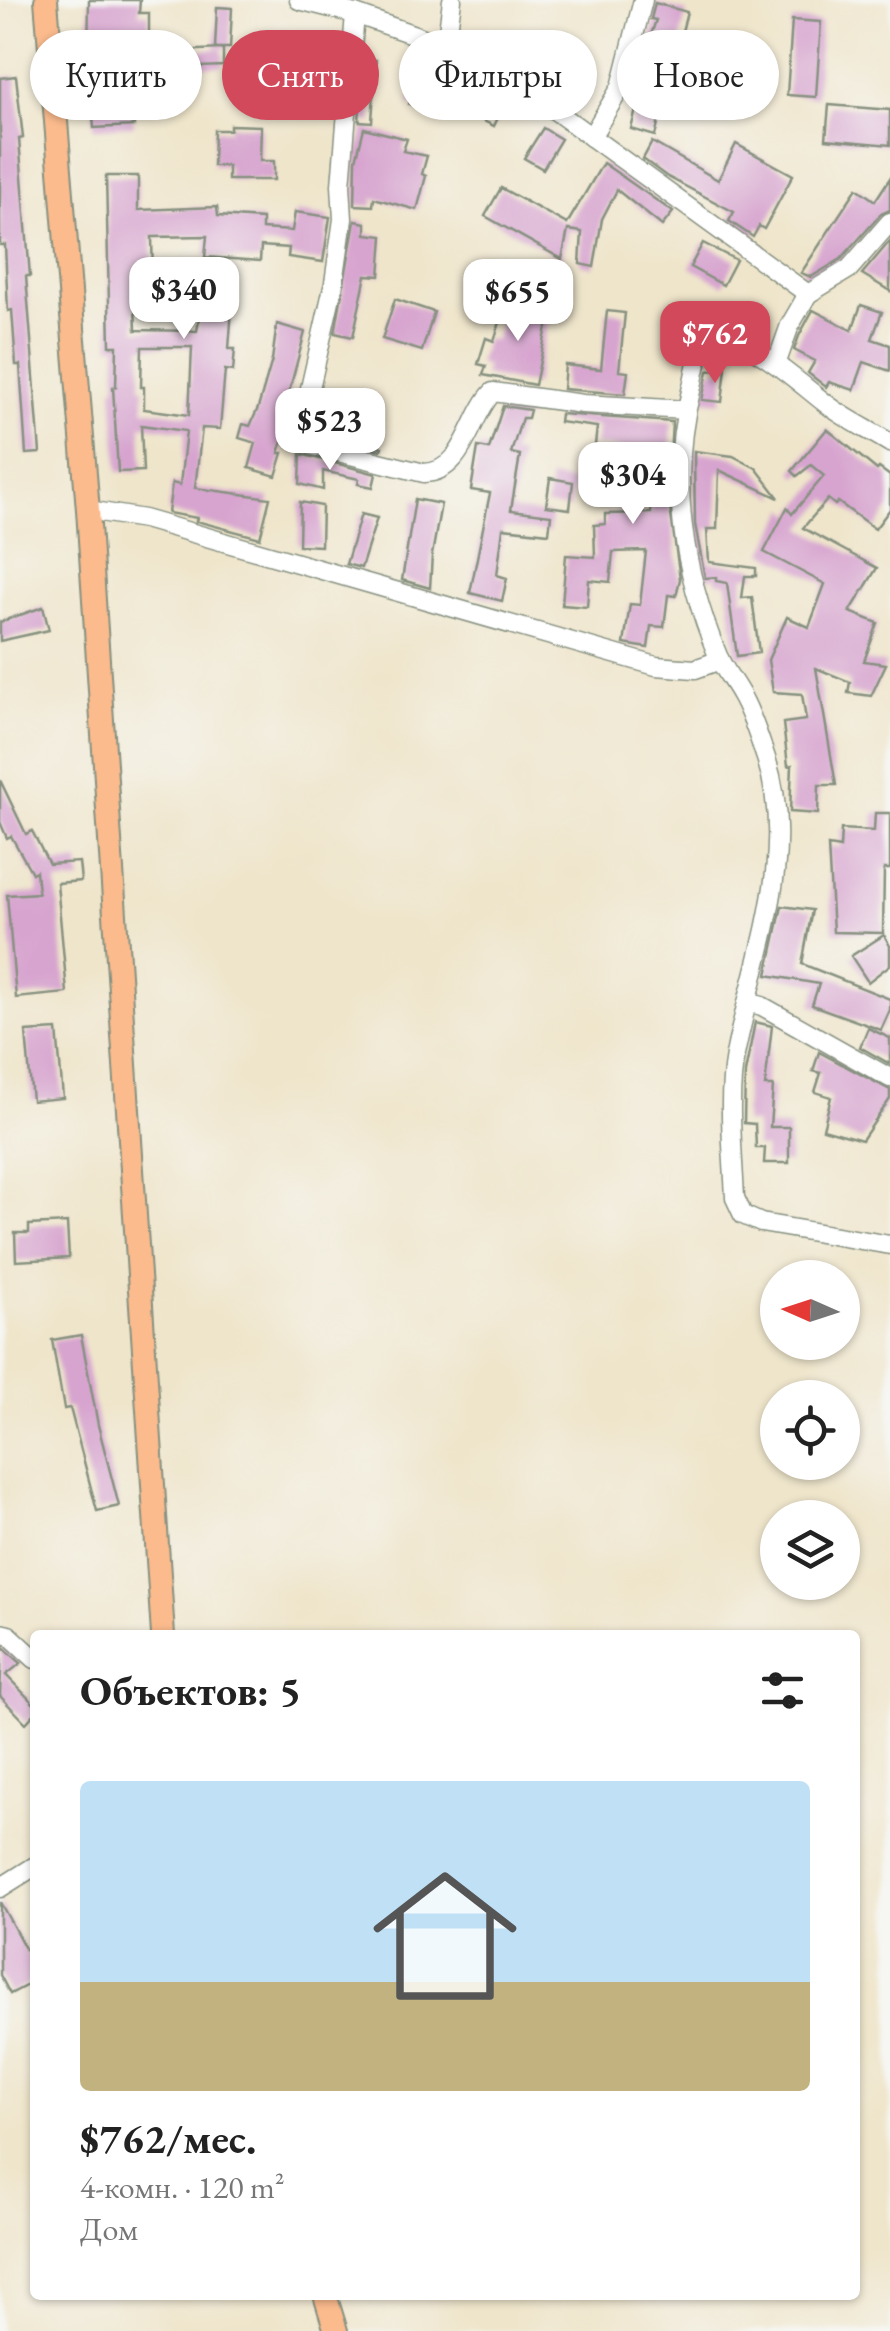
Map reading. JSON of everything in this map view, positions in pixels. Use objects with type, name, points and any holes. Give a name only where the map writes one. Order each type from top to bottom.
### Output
[{"type":"main road","points":[[46,0],[88,510],[162,1630]]},
{"type":"main road","points":[[326,2300],[336,2331]]},
{"type":"street","points":[[300,0],[401,30]]},
{"type":"street","points":[[448,30],[452,0]]},
{"type":"street","points":[[590,137],[621,87],[643,0]]},
{"type":"street","points":[[356,14],[341,184],[343,218],[334,282],[302,419],[306,441],[424,474],[436,473],[453,462],[494,392],[582,404],[686,410]]},
{"type":"street","points":[[568,120],[808,294]]},
{"type":"street","points":[[777,362],[790,325],[808,294],[850,269],[890,222]]},
{"type":"street","points":[[890,443],[830,407],[777,362],[721,340],[709,342],[701,351],[686,410],[681,453],[681,526],[690,575],[720,660],[750,715],[768,762],[779,859],[734,1059],[733,1145],[738,1208],[760,1223],[890,1245]]},
{"type":"street","points":[[88,510],[144,519],[656,666],[695,669],[720,660]]},
{"type":"street","points":[[748,1002],[762,1006],[890,1078]]},
{"type":"street","points":[[0,1633],[9,1634],[30,1654]]},
{"type":"street","points":[[0,1888],[30,1869]]},
{"type":"building","points":[[89,0],[140,0],[139,13],[149,13],[149,30],[88,30]]},
{"type":"building","points":[[655,3],[687,12],[682,30],[653,30],[656,20],[651,19]]},
{"type":"building","points":[[217,7],[232,8],[231,30],[222,30],[222,48],[215,48]]},
{"type":"building","points":[[792,20],[821,22],[816,97],[787,95]]},
{"type":"building","points":[[222,49],[222,66],[202,67],[202,50]]},
{"type":"building","points":[[16,76],[23,138],[19,139],[30,276],[26,276],[40,453],[26,454],[20,365],[16,365],[12,310],[8,311],[5,245],[0,245],[0,78]]},
{"type":"building","points":[[829,105],[890,110],[890,145],[826,139]]},
{"type":"building","points":[[93,120],[134,120],[134,126],[94,128]]},
{"type":"building","points":[[633,120],[659,120],[655,136],[631,129]]},
{"type":"building","points":[[230,125],[261,126],[260,161],[274,161],[274,180],[228,180],[228,166],[213,166],[214,130],[230,130]]},
{"type":"building","points":[[364,128],[407,139],[403,151],[427,156],[417,210],[374,198],[373,206],[355,205],[356,160]]},
{"type":"building","points":[[543,128],[561,139],[543,169],[524,158]]},
{"type":"building","points":[[652,142],[718,180],[736,144],[793,175],[764,229],[759,226],[753,237],[729,221],[734,212],[666,176],[643,159]]},
{"type":"building","points":[[603,163],[673,212],[662,226],[617,190],[602,219],[594,267],[580,264],[582,232],[568,230],[562,259],[485,216],[501,188],[567,224]]},
{"type":"building","points":[[106,176],[138,176],[138,210],[217,207],[218,216],[262,219],[262,229],[292,231],[295,212],[330,217],[323,262],[288,257],[289,248],[261,246],[260,261],[205,257],[207,236],[152,237],[153,280],[134,281],[136,330],[197,331],[202,305],[232,308],[229,349],[235,349],[233,371],[225,370],[220,429],[202,428],[195,488],[270,498],[260,538],[168,513],[172,483],[180,485],[186,431],[141,425],[143,471],[118,472],[113,387],[117,346],[110,346]],"holes":[[[142,347],[192,347],[189,415],[144,409]]]},
{"type":"building","points":[[890,178],[890,210],[881,214],[841,259],[811,277],[801,273],[857,188],[875,201]]},
{"type":"building","points":[[355,221],[366,223],[366,234],[383,236],[380,276],[366,275],[353,337],[335,333]]},
{"type":"building","points":[[890,241],[890,291],[862,274]]},
{"type":"building","points":[[703,243],[736,260],[723,285],[690,267]]},
{"type":"building","points":[[522,296],[552,303],[535,385],[483,375],[486,366],[478,364],[486,338],[494,341],[501,319],[513,323]]},
{"type":"building","points":[[395,299],[434,312],[422,351],[382,339]]},
{"type":"building","points":[[861,305],[882,312],[872,339],[890,345],[890,371],[864,362],[854,390],[829,382],[826,387],[808,373],[815,361],[794,350],[799,336],[813,310],[852,330]]},
{"type":"building","points":[[607,311],[625,313],[619,371],[628,372],[625,394],[563,389],[565,365],[601,369]]},
{"type":"building","points":[[277,324],[305,332],[288,396],[295,398],[276,476],[249,468],[256,443],[239,438],[243,424],[250,426],[258,408],[272,360]]},
{"type":"building","points":[[726,368],[722,402],[702,400],[708,371]]},
{"type":"building","points":[[329,393],[349,397],[340,438],[382,447],[381,450],[321,435]]},
{"type":"building","points":[[503,406],[530,410],[528,418],[522,418],[511,453],[520,455],[511,510],[551,515],[549,533],[503,528],[497,575],[507,578],[502,601],[470,593],[490,493],[471,490],[478,447],[489,449]]},
{"type":"building","points":[[560,414],[672,422],[668,493],[680,579],[676,596],[668,595],[664,627],[651,626],[648,648],[624,644],[630,604],[640,605],[646,551],[613,552],[610,582],[589,580],[587,607],[562,605],[566,555],[595,557],[594,525],[605,524],[605,514],[651,513],[653,473],[629,473],[629,450],[595,445],[597,427],[559,422]]},
{"type":"building","points":[[827,429],[890,476],[890,509],[875,529],[828,499],[803,528],[877,568],[850,612],[878,623],[864,661],[886,664],[871,696],[848,693],[850,682],[816,668],[836,785],[819,785],[818,814],[790,812],[792,765],[788,766],[783,723],[806,720],[802,694],[773,692],[768,660],[787,617],[809,627],[825,584],[764,552],[787,508],[792,514],[824,476],[811,465],[797,476],[792,471]]},
{"type":"building","points":[[694,451],[733,456],[756,468],[779,498],[719,470],[717,529],[707,529],[709,562],[756,568],[756,576],[745,576],[742,598],[752,597],[759,653],[737,656],[727,583],[716,581],[716,577],[705,578],[695,524]]},
{"type":"building","points":[[301,454],[376,474],[373,487],[358,484],[359,479],[323,471],[323,490],[300,484]]},
{"type":"building","points":[[550,478],[573,482],[570,509],[546,506]]},
{"type":"building","points":[[415,499],[441,504],[430,588],[402,580]]},
{"type":"building","points":[[300,502],[322,506],[321,546],[299,545]]},
{"type":"building","points":[[361,514],[377,518],[361,568],[346,564]]},
{"type":"building","points":[[43,607],[49,630],[0,641],[0,622]]},
{"type":"building","points":[[0,780],[26,834],[32,831],[49,864],[79,862],[81,881],[57,883],[67,993],[16,998],[7,895],[38,893],[36,871],[32,873],[0,822]]},
{"type":"building","points":[[875,813],[890,813],[890,869],[884,869],[883,933],[833,932],[828,846],[840,848],[841,829],[874,831]]},
{"type":"building","points":[[782,906],[812,910],[802,964],[890,999],[890,1010],[881,1030],[812,1005],[819,984],[767,975]]},
{"type":"building","points":[[884,935],[890,946],[890,965],[868,982],[851,956]]},
{"type":"building","points":[[755,1022],[772,1026],[765,1086],[773,1086],[770,1127],[789,1127],[789,1163],[764,1163],[765,1148],[756,1148],[755,1124],[744,1123],[745,1073]]},
{"type":"building","points":[[868,1028],[890,1038],[890,1064],[860,1047]]},
{"type":"building","points":[[57,1030],[63,1098],[32,1101],[26,1032]]},
{"type":"building","points":[[819,1052],[890,1090],[890,1099],[862,1140],[823,1129],[831,1097],[815,1092],[821,1073],[813,1071]]},
{"type":"building","points":[[67,1223],[69,1258],[16,1261],[15,1233],[29,1233],[29,1225]]},
{"type":"building","points":[[81,1335],[119,1506],[97,1511],[70,1408],[64,1409],[52,1340]]},
{"type":"building","points":[[2,1646],[21,1663],[6,1675],[30,1700],[30,1719],[26,1723],[0,1696]]},
{"type":"building","points":[[0,1902],[30,1958],[30,1984],[10,1994],[0,1975]]}]
